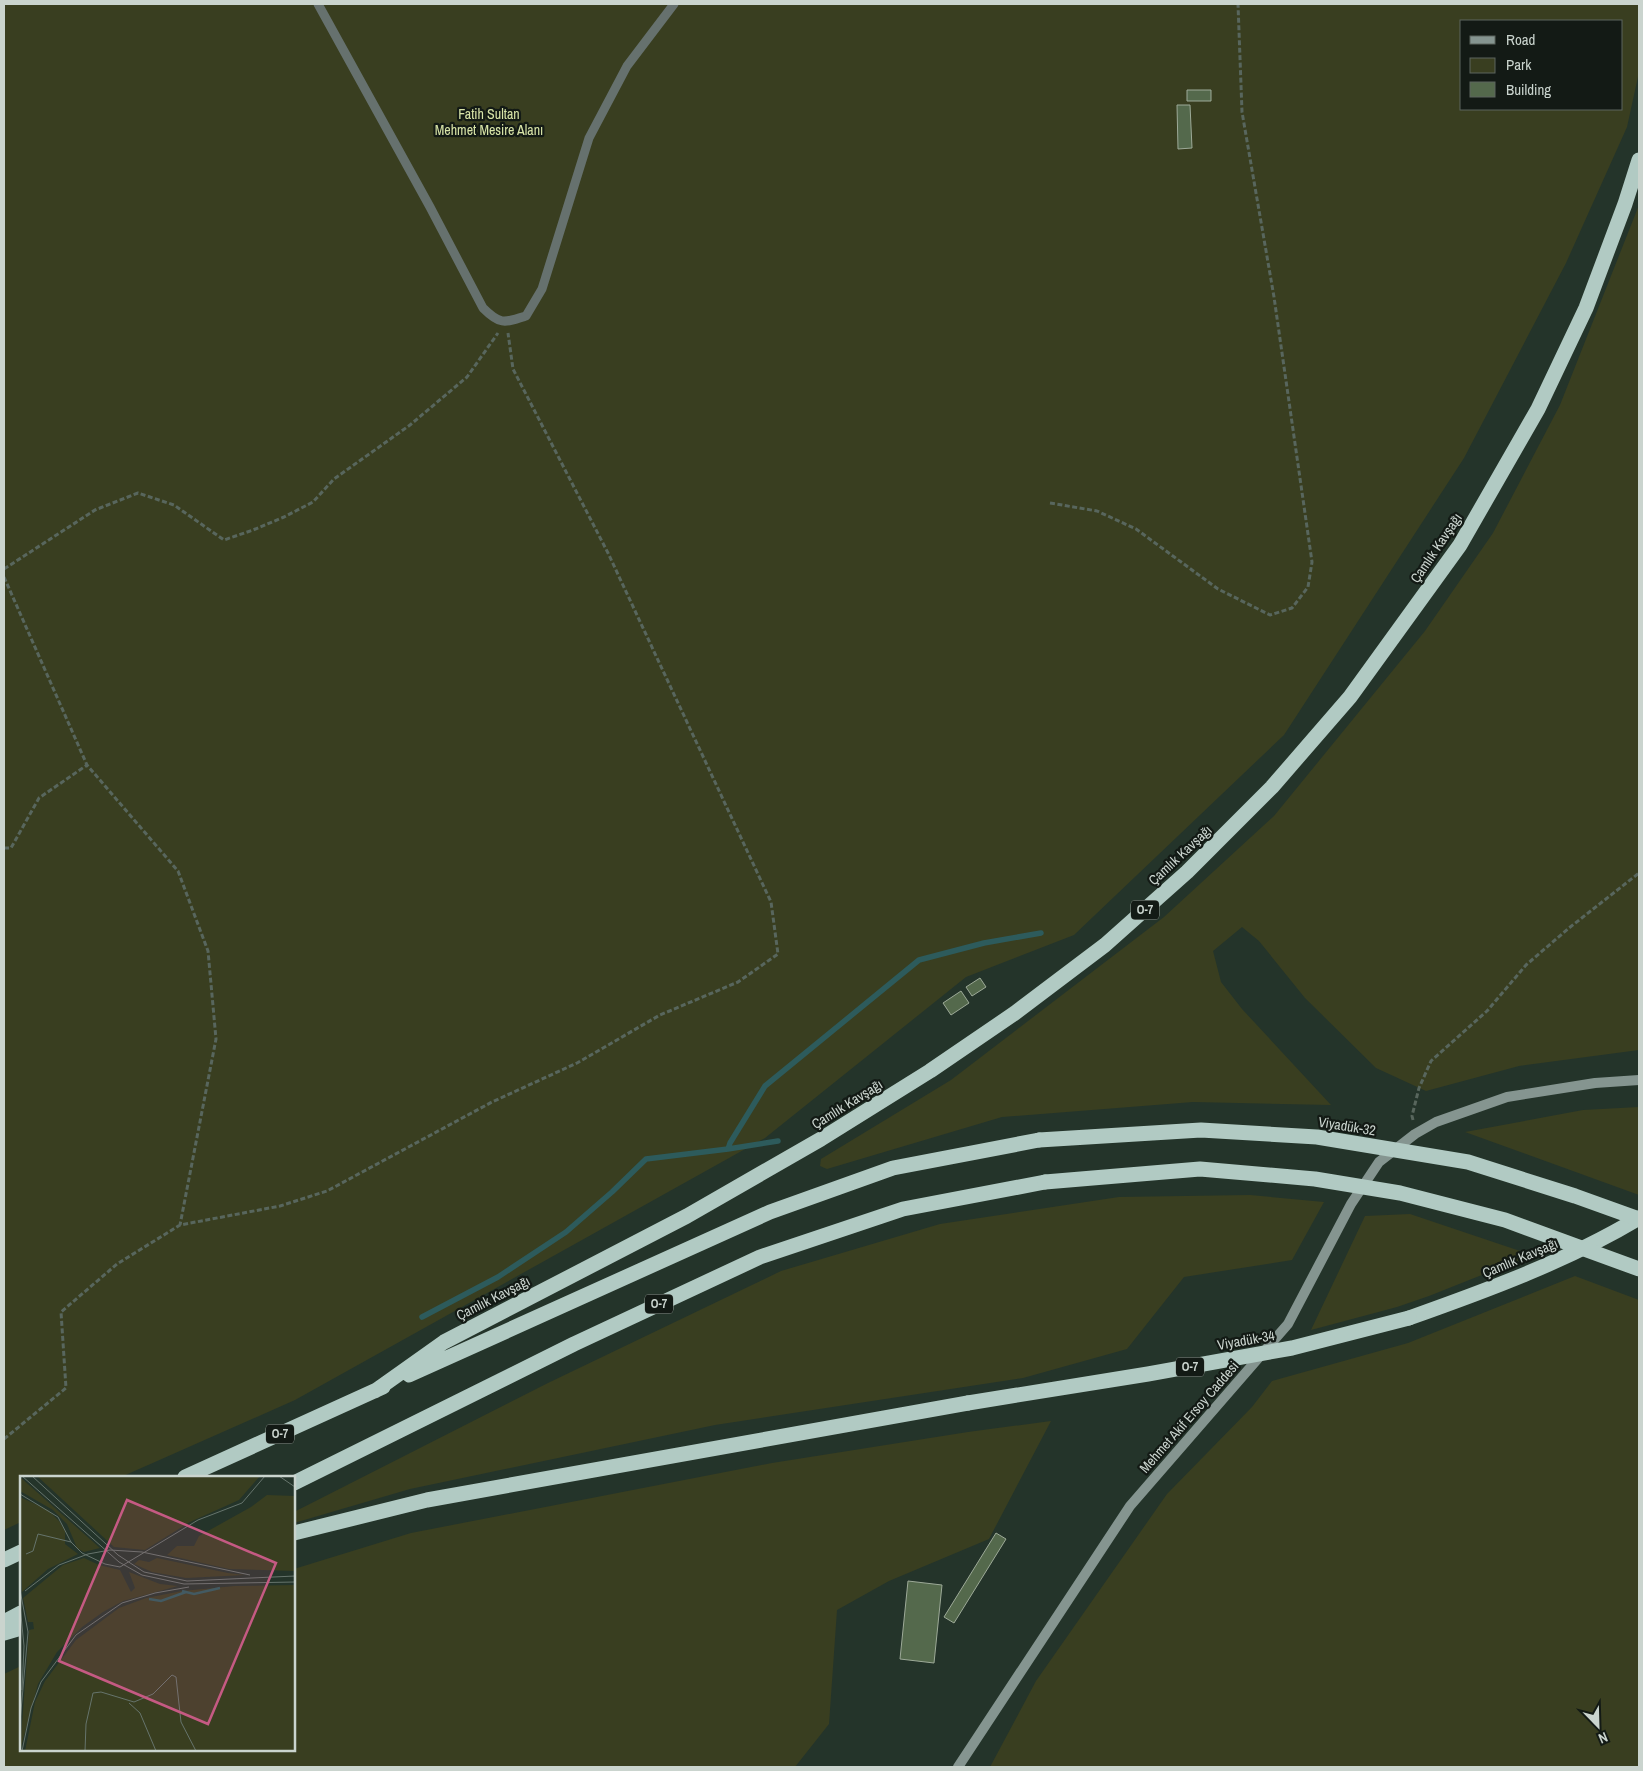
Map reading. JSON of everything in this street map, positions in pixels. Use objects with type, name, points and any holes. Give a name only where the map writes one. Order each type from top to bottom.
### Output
[{"type":"highway","name":"Çamlık Kavşağı","points":[[375,1391],[444,1342],[687,1216],[821,1139],[930,1071],[1015,1013],[1105,945],[1187,872],[1272,787],[1350,697],[1460,545],[1538,409],[1582,316],[1625,204],[1639,160]]},
{"type":"highway","name":"Viyadük-32","points":[[375,1391],[770,1212],[893,1168],[1039,1140],[1201,1130],[1318,1137],[1468,1162],[1639,1218]]},
{"type":"highway","name":"O-7","points":[[295,1483],[574,1344],[760,1257],[903,1209],[1045,1182],[1200,1169],[1315,1179],[1400,1193],[1505,1220],[1639,1269]]},
{"type":"highway","name":"Çamlık Kavşağı","points":[[1409,1318],[1494,1288],[1603,1240],[1639,1218]]},
{"type":"highway","name":"Viyadük-34","points":[[295,1533],[427,1500],[968,1403],[1148,1374],[1292,1348],[1409,1318]]},
{"type":"highway","name":"O-7","points":[[187,1476],[375,1391]]},
{"type":"highway","points":[[4,1560],[20,1552]]},
{"type":"highway","points":[[4,1622],[20,1614]]},
{"type":"highway","points":[[4,1634],[20,1628]]},
{"type":"main road","name":"Mehmet Akif Ersoy Caddesi","points":[[958,1767],[1130,1506],[1288,1324],[1351,1204],[1379,1162],[1415,1134],[1436,1122],[1506,1098],[1595,1083],[1639,1080]]},
{"type":"lane","points":[[318,4],[430,208],[482,308],[493,318],[506,323],[526,316],[542,289],[589,138],[627,66],[674,4]]},
{"type":"path","points":[[1050,503],[1097,511],[1136,529],[1218,589],[1270,615],[1292,608],[1308,587],[1312,562],[1274,297],[1242,112],[1238,4]]},
{"type":"path","points":[[4,569],[95,510],[138,493],[174,506],[224,540],[284,517],[313,502],[334,479],[410,425],[467,377],[506,323]]},
{"type":"path","points":[[4,1438],[66,1388],[61,1312],[117,1264],[180,1225],[280,1206],[327,1191],[492,1102],[577,1063],[660,1015],[738,982],[778,954],[771,902],[608,553],[513,369],[506,323]]},
{"type":"path","points":[[4,577],[87,764],[178,871],[208,951],[216,1039],[180,1225]]},
{"type":"path","points":[[4,848],[11,848],[39,798],[87,764]]},
{"type":"path","points":[[1415,1134],[1412,1116],[1419,1088],[1431,1061],[1487,1010],[1526,966],[1569,928],[1639,873]]},
{"type":"green space","name":"Fatih Sultan Mehmet Mesire Alanı","points":[[4,4],[1639,4],[1639,72],[1627,127],[1566,263],[1464,458],[1284,735],[1074,935],[966,977],[765,1138],[295,1400],[123,1476],[20,1476],[20,1522],[4,1530]]},
{"type":"green space","points":[[1639,205],[1639,1050],[1519,1066],[1426,1091],[1376,1068],[1305,998],[1259,941],[1242,927],[1213,951],[1221,982],[1242,1009],[1331,1105],[1193,1102],[1002,1117],[827,1169],[820,1166],[821,1159],[951,1080],[1164,917],[1274,816],[1425,631],[1493,533],[1560,405]]},
{"type":"green space","points":[[1639,1107],[1639,1195],[1465,1132],[1583,1110]]},
{"type":"green space","points":[[1250,1195],[1324,1202],[1292,1260],[1184,1277],[1127,1349],[1023,1378],[715,1425],[410,1489],[295,1523],[295,1511],[548,1383],[781,1271],[940,1224],[1119,1197]]},
{"type":"green space","points":[[1410,1214],[1532,1255],[1397,1307],[1311,1330],[1365,1216]]},
{"type":"green space","points":[[1575,1276],[1639,1300],[1639,1767],[990,1767],[1036,1681],[1167,1494],[1252,1407],[1272,1381],[1408,1343]]},
{"type":"green space","points":[[1051,1421],[989,1539],[889,1581],[837,1610],[829,1724],[795,1767],[4,1767],[4,1674],[20,1666],[20,1751],[295,1751],[295,1569],[411,1533],[772,1463]]},
{"type":"building","points":[[1187,90],[1211,90],[1211,101],[1187,101]]},
{"type":"building","points":[[1177,105],[1190,105],[1192,148],[1178,149]]},
{"type":"building","points":[[980,978],[986,987],[972,996],[966,987]]},
{"type":"building","points":[[961,991],[969,1003],[951,1015],[943,1003]]},
{"type":"building","points":[[996,1533],[1006,1539],[954,1623],[944,1617]]},
{"type":"building","points":[[908,1581],[942,1585],[934,1663],[900,1659]]},
{"type":"waterway","points":[[728,1149],[765,1086],[919,960],[984,943],[1041,933]]},
{"type":"waterway","points":[[422,1317],[498,1277],[566,1232],[646,1159],[778,1141]]}]
